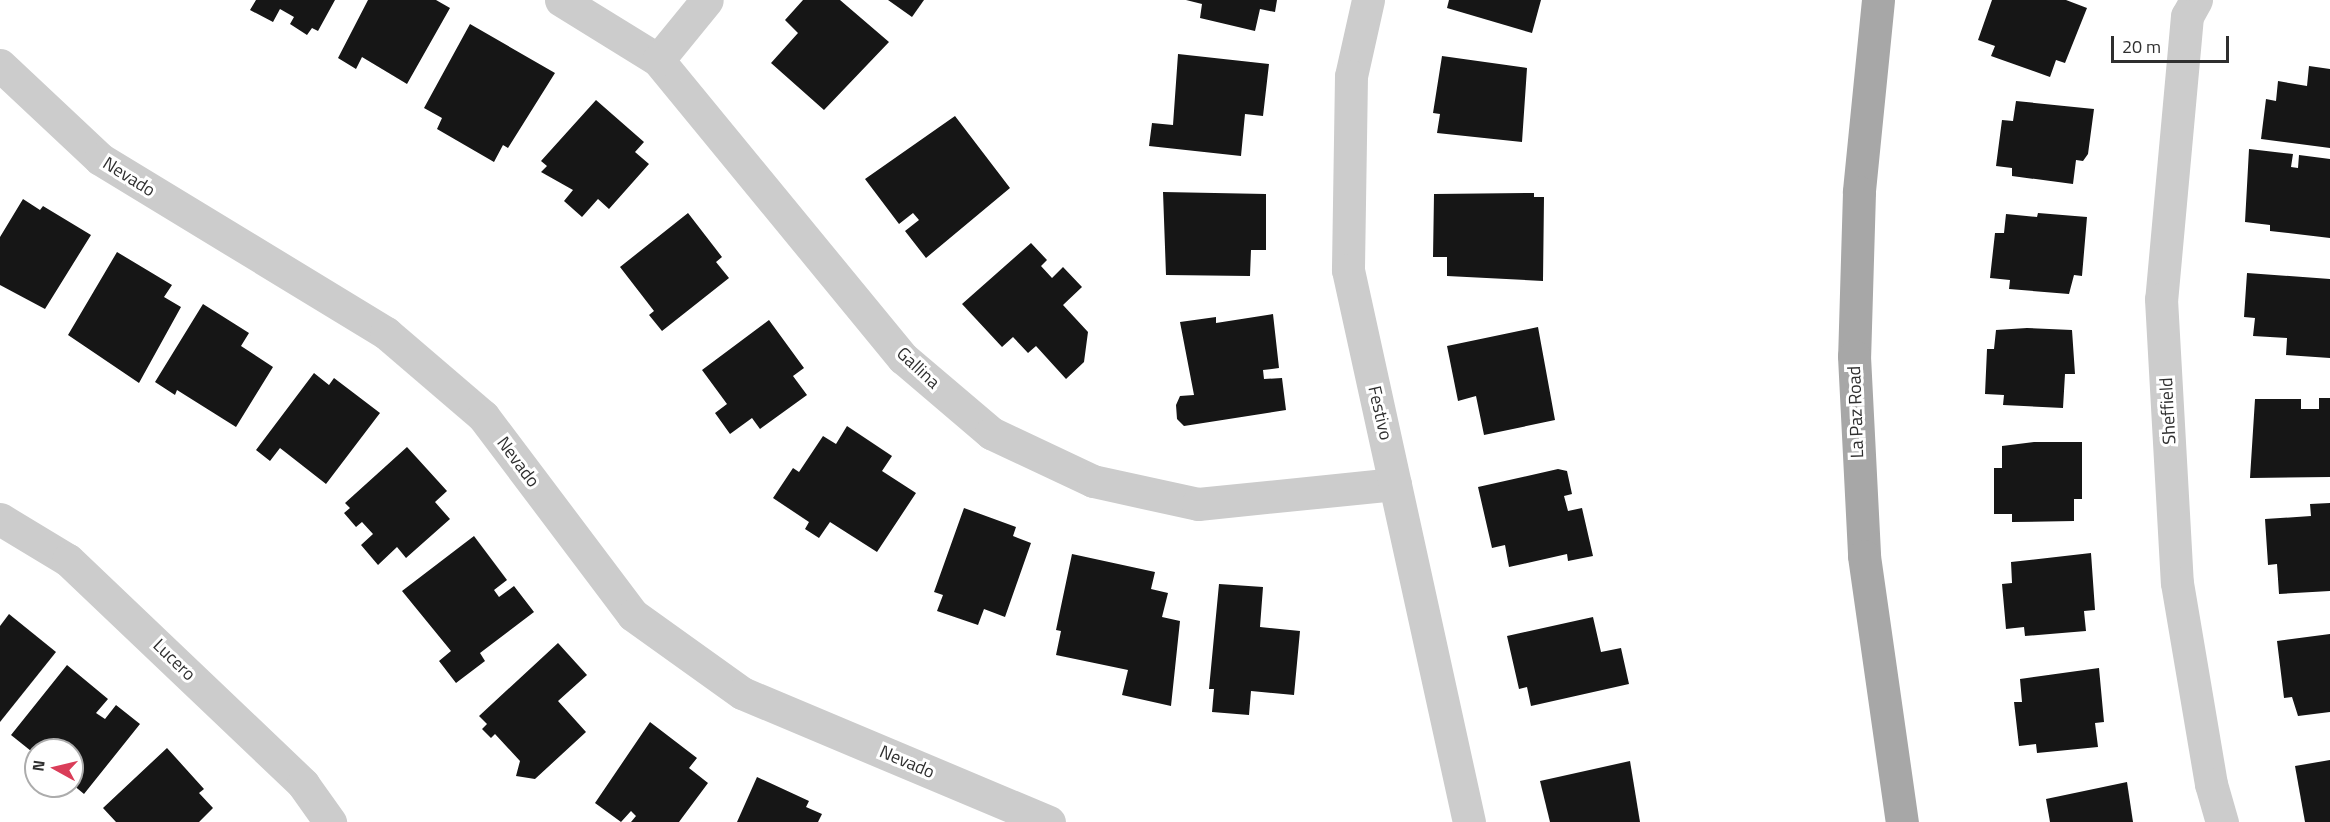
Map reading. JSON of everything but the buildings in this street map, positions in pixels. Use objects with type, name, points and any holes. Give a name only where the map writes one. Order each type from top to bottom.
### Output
[{"type":"main road","name":"La Paz Road","points":[[1878,0],[1859,192],[1855,388],[1873,645],[1902,822]]},
{"type":"street","name":"Gallina","points":[[561,0],[658,60],[903,357],[991,434],[1093,481],[1198,504],[1395,484]]},
{"type":"street","points":[[658,60],[707,0]]},
{"type":"street","name":"Festivo","points":[[1368,0],[1351,76],[1347,270],[1469,822]]},
{"type":"street","name":"Sheffield","points":[[2196,0],[2187,16],[2162,299],[2177,583],[2211,784],[2222,822]]},
{"type":"street","name":"Nevado","points":[[0,65],[100,159],[386,333],[483,416],[633,615],[742,693],[1049,822]]},
{"type":"street","name":"Lucero","points":[[0,519],[68,560],[303,784],[330,822]]}]
